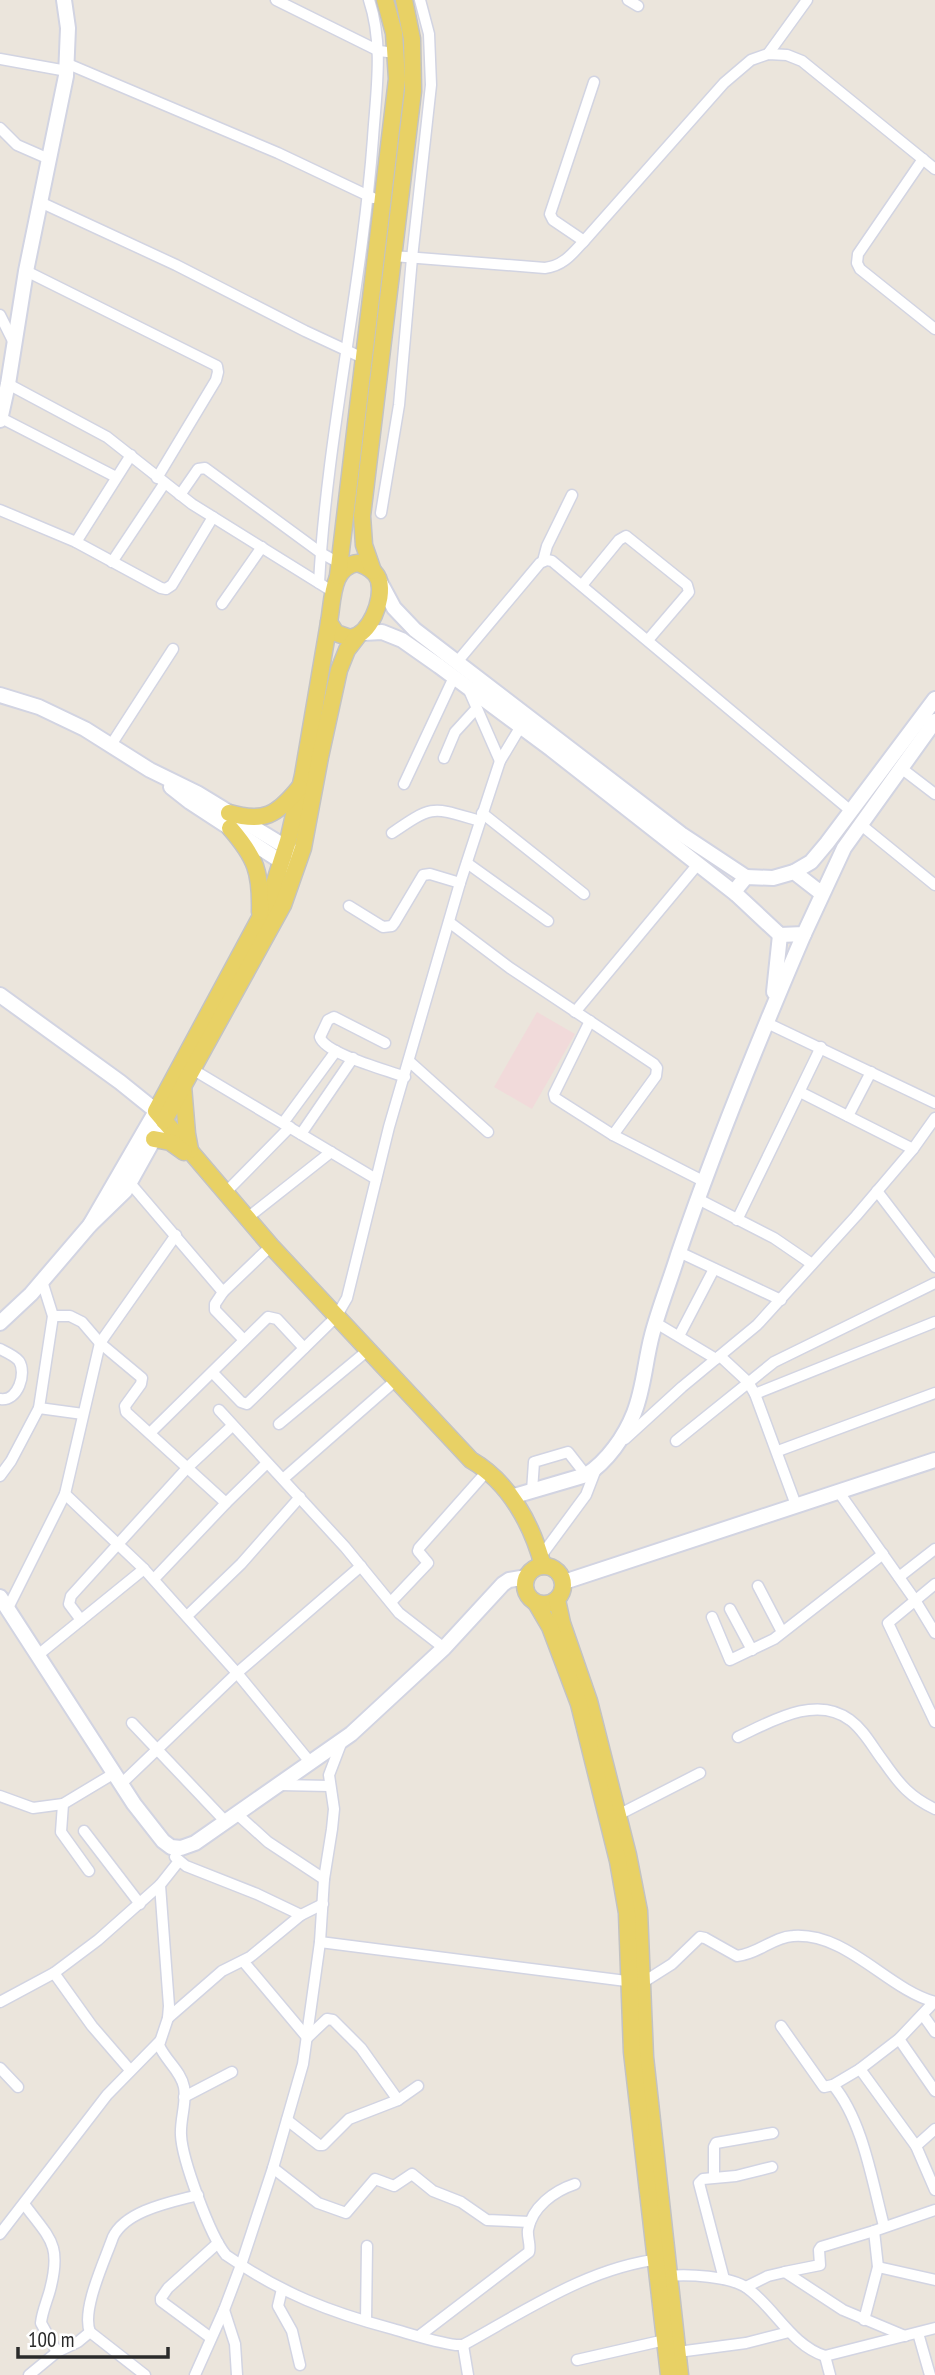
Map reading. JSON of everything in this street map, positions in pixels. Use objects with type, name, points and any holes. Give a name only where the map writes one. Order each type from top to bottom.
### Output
[{"type":"main road","points":[[160,1116],[183,1086],[283,905],[300,788],[335,593],[363,358],[376,199],[397,79],[394,33],[385,0]]},
{"type":"main road","points":[[160,1116],[291,859],[339,670],[347,650],[369,625],[375,611],[376,576],[364,545],[362,516],[413,91],[412,39],[404,0]]},
{"type":"main road","points":[[394,8],[397,25],[394,33]]},
{"type":"main road","points":[[338,569],[358,563],[376,576]]},
{"type":"main road","points":[[329,622],[331,628],[341,637],[360,635]]},
{"type":"main road","points":[[260,918],[261,884],[254,862],[230,820],[250,819],[279,810],[300,788]]},
{"type":"main road","points":[[183,1086],[191,1152]]},
{"type":"main road","points":[[160,1116],[271,1247],[395,1381],[471,1460],[483,1467],[511,1497],[531,1529],[536,1567],[525,1585],[528,1597],[536,1603],[550,1627],[579,1704],[597,1755],[639,1911],[636,1983],[664,2276],[680,2375]]},
{"type":"main road","points":[[154,1139],[170,1142],[202,1166]]},
{"type":"main road","points":[[471,1460],[477,1473],[505,1502],[524,1532],[536,1567]]},
{"type":"main road","points":[[536,1567],[558,1572],[564,1582],[561,1596],[557,1600],[546,1605],[536,1603]]},
{"type":"main road","points":[[557,1600],[562,1623],[589,1701],[597,1755]]},
{"type":"main road","points":[[664,2276],[665,2340],[669,2375]]},
{"type":"street","points":[[64,0],[68,28],[67,68],[26,271],[0,419],[116,477]]},
{"type":"street","points":[[276,0],[379,51],[397,53]]},
{"type":"street","points":[[319,583],[347,351],[376,199],[379,51],[369,0]]},
{"type":"street","points":[[381,513],[399,405],[431,85],[429,34],[420,0]]},
{"type":"street","points":[[628,0],[638,6]]},
{"type":"street","points":[[768,54],[807,0]]},
{"type":"street","points":[[393,256],[545,268],[566,261],[724,83],[751,60],[768,54],[787,54],[802,61],[935,169]]},
{"type":"street","points":[[0,59],[67,68],[278,153],[376,199]]},
{"type":"street","points":[[584,241],[553,220],[550,214],[594,82]]},
{"type":"street","points":[[0,128],[18,145],[49,159]]},
{"type":"street","points":[[923,159],[859,254],[857,263],[860,269],[935,329]]},
{"type":"street","points":[[40,202],[176,265],[363,358]]},
{"type":"street","points":[[26,271],[217,366],[216,380],[161,481],[112,562]]},
{"type":"street","points":[[0,315],[14,343]]},
{"type":"street","points":[[8,384],[107,437],[180,495],[335,593]]},
{"type":"street","points":[[76,542],[131,455]]},
{"type":"street","points":[[180,495],[198,470],[205,468],[338,569]]},
{"type":"street","points":[[457,662],[544,561],[547,546],[572,495]]},
{"type":"street","points":[[0,510],[76,542],[161,588],[169,588],[213,517]]},
{"type":"street","points":[[583,584],[619,540],[626,536],[687,585],[689,592],[648,639]]},
{"type":"street","points":[[222,604],[262,547]]},
{"type":"street","points":[[544,561],[552,561],[583,584],[851,811]]},
{"type":"street","points":[[376,576],[394,608],[457,662],[681,834],[746,877],[773,878],[794,872],[811,862],[935,699]]},
{"type":"street","points":[[360,635],[382,632],[402,640],[521,726],[698,864],[736,894],[780,935],[804,933]]},
{"type":"street","points":[[111,745],[173,649]]},
{"type":"street","points":[[404,784],[454,677]]},
{"type":"street","points":[[467,687],[500,761]]},
{"type":"street","points":[[0,695],[39,707],[111,745],[150,770],[190,803],[230,820],[291,859]]},
{"type":"street","points":[[444,758],[455,732],[476,709]]},
{"type":"street","points":[[170,1847],[181,1848],[195,1843],[342,1740],[444,1648],[503,1584],[536,1567],[586,1495],[591,1472],[627,1428],[635,1411],[656,1323],[698,1199],[821,893],[844,848],[935,721]]},
{"type":"street","points":[[213,1373],[241,1402],[247,1404],[336,1317],[347,1298],[376,1179],[460,883],[500,761],[521,726]]},
{"type":"street","points":[[901,768],[935,794]]},
{"type":"street","points":[[392,832],[422,812],[439,809],[481,817],[584,894]]},
{"type":"street","points":[[860,824],[935,885]]},
{"type":"street","points":[[467,863],[548,921]]},
{"type":"street","points":[[575,1012],[698,864]]},
{"type":"street","points":[[794,872],[821,893]]},
{"type":"street","points":[[349,906],[387,927],[395,922],[423,875],[430,874],[460,883]]},
{"type":"street","points":[[736,894],[737,888],[746,877]]},
{"type":"street","points":[[449,922],[657,1068],[656,1076],[612,1135]]},
{"type":"street","points":[[769,1017],[780,935]]},
{"type":"street","points":[[0,995],[120,1082],[160,1116]]},
{"type":"street","points":[[385,1043],[332,1017],[320,1037],[324,1046],[405,1077]]},
{"type":"street","points":[[769,1017],[821,1047],[935,1103]]},
{"type":"street","points":[[590,1021],[554,1094],[560,1103],[612,1135],[705,1182]]},
{"type":"street","points":[[737,1220],[821,1047]]},
{"type":"street","points":[[225,1193],[287,1125],[336,1051]]},
{"type":"street","points":[[301,1134],[353,1058]]},
{"type":"street","points":[[410,1062],[488,1132]]},
{"type":"street","points":[[192,1069],[376,1179]]},
{"type":"street","points":[[848,1116],[871,1072]]},
{"type":"street","points":[[800,1092],[913,1149]]},
{"type":"street","points":[[0,1323],[125,1191],[154,1139],[160,1116]]},
{"type":"street","points":[[90,1225],[160,1116]]},
{"type":"street","points":[[610,1451],[757,1325],[877,1191],[935,1118]]},
{"type":"street","points":[[247,1219],[331,1152]]},
{"type":"street","points":[[130,1183],[223,1292]]},
{"type":"street","points":[[877,1191],[931,1252],[935,1267]]},
{"type":"street","points":[[698,1199],[774,1238],[812,1264]]},
{"type":"street","points":[[176,1235],[100,1343],[65,1494],[4,1603],[116,1779],[179,1861],[301,1914]]},
{"type":"street","points":[[244,1340],[215,1310],[215,1304],[223,1292],[271,1247]]},
{"type":"street","points":[[680,1252],[780,1300]]},
{"type":"street","points":[[680,1336],[715,1269]]},
{"type":"street","points":[[0,1476],[39,1408],[53,1316],[42,1281]]},
{"type":"street","points":[[676,1441],[762,1370],[788,1354],[933,1284],[935,1298]]},
{"type":"street","points":[[53,1316],[77,1318],[100,1343],[142,1378],[125,1410],[226,1503]]},
{"type":"street","points":[[150,1433],[268,1317],[273,1317],[304,1348]]},
{"type":"street","points":[[755,1394],[935,1322]]},
{"type":"street","points":[[656,1323],[718,1358],[748,1382],[778,1451],[796,1505]]},
{"type":"street","points":[[0,1349],[17,1359],[22,1367],[14,1396],[7,1400],[0,1399]]},
{"type":"street","points":[[279,1424],[367,1351]]},
{"type":"street","points":[[283,1479],[395,1381]]},
{"type":"street","points":[[778,1451],[935,1393]]},
{"type":"street","points":[[39,1408],[83,1414]]},
{"type":"street","points":[[219,1410],[266,1464],[300,1497],[405,1619],[444,1648]]},
{"type":"street","points":[[81,1620],[69,1604],[69,1599],[188,1467],[232,1426]]},
{"type":"street","points":[[531,1491],[534,1462],[556,1455],[568,1452],[591,1472]]},
{"type":"street","points":[[564,1582],[935,1460]]},
{"type":"street","points":[[154,1579],[266,1464]]},
{"type":"street","points":[[511,1497],[591,1472]]},
{"type":"street","points":[[391,1602],[428,1563],[419,1548],[481,1478]]},
{"type":"street","points":[[838,1491],[935,1633]]},
{"type":"street","points":[[65,1494],[120,1543],[154,1579],[237,1673],[310,1762]]},
{"type":"street","points":[[187,1616],[240,1564],[300,1497]]},
{"type":"street","points":[[899,1577],[935,1549]]},
{"type":"street","points":[[712,1617],[730,1660],[782,1632],[883,1554]]},
{"type":"street","points":[[0,1796],[33,1808],[63,1804],[116,1779],[158,1750],[237,1673],[361,1566]]},
{"type":"street","points":[[38,1655],[144,1569]]},
{"type":"street","points":[[935,1584],[888,1623],[935,1722]]},
{"type":"street","points":[[758,1586],[782,1632]]},
{"type":"street","points":[[730,1609],[752,1650]]},
{"type":"street","points":[[738,1737],[796,1712],[822,1709],[838,1713],[860,1730],[902,1788],[935,1809]]},
{"type":"street","points":[[132,1723],[231,1818],[324,1879]]},
{"type":"street","points":[[195,2375],[241,2265],[300,2077],[308,2037],[334,1809],[330,1786],[331,1768],[342,1740]]},
{"type":"street","points":[[613,1816],[700,1773]]},
{"type":"street","points":[[280,1785],[330,1786]]},
{"type":"street","points":[[63,1804],[60,1826],[62,1835],[89,1871]]},
{"type":"street","points":[[84,1831],[140,1904]]},
{"type":"street","points":[[0,2002],[54,1973],[140,1904],[179,1861]]},
{"type":"street","points":[[160,1885],[169,2006],[160,2041],[161,2049],[183,2082],[182,2147],[198,2195],[218,2243],[226,2255],[310,2303],[419,2336],[463,2345],[589,2278],[662,2258]]},
{"type":"street","points":[[168,2018],[226,1968],[243,1961],[301,1914],[323,1904]]},
{"type":"street","points":[[320,1942],[636,1983],[672,1964],[700,1937],[737,1956],[754,1952],[778,1939],[809,1937],[827,1941],[854,1954],[934,2002],[899,2039],[860,2069],[827,2088],[822,2085],[781,2026]]},
{"type":"street","points":[[243,1961],[301,2033],[308,2037]]},
{"type":"street","points":[[54,1973],[92,2026],[130,2070]]},
{"type":"street","points":[[923,2015],[935,2032]]},
{"type":"street","points":[[308,2037],[327,2019],[333,2020],[361,2048],[398,2100]]},
{"type":"street","points":[[899,2039],[935,2091]]},
{"type":"street","points":[[0,2234],[107,2095],[160,2041]]},
{"type":"street","points":[[0,2068],[18,2087]]},
{"type":"street","points":[[860,2069],[916,2146],[935,2190]]},
{"type":"street","points":[[184,2098],[232,2072]]},
{"type":"street","points":[[833,2085],[845,2099],[856,2120],[879,2229],[878,2267],[864,2320]]},
{"type":"street","points":[[287,2120],[321,2145],[349,2119],[398,2100],[418,2086]]},
{"type":"street","points":[[916,2146],[935,2129]]},
{"type":"street","points":[[714,2177],[716,2143],[773,2133]]},
{"type":"street","points":[[724,2279],[699,2190],[701,2181],[714,2177],[743,2175],[772,2167]]},
{"type":"street","points":[[273,2168],[318,2203],[346,2213],[375,2179],[394,2186],[412,2174],[433,2191],[461,2202],[487,2220],[530,2222]]},
{"type":"street","points":[[419,2336],[529,2252],[527,2234],[530,2222],[541,2203],[575,2185]]},
{"type":"street","points":[[145,2375],[90,2332],[87,2326],[88,2312],[118,2229],[150,2208],[198,2195]]},
{"type":"street","points":[[24,2204],[55,2248],[54,2270],[41,2323],[57,2352]]},
{"type":"street","points":[[746,2287],[768,2276],[818,2266],[818,2250],[821,2246],[935,2210]]},
{"type":"street","points":[[211,2338],[161,2300],[168,2288],[218,2243]]},
{"type":"street","points":[[366,2321],[367,2246]]},
{"type":"street","points":[[878,2267],[935,2280]]},
{"type":"street","points":[[785,2272],[843,2310],[905,2336]]},
{"type":"street","points":[[664,2276],[724,2279],[746,2287],[789,2332],[806,2346],[825,2356],[935,2328]]},
{"type":"street","points":[[282,2289],[278,2306],[292,2332],[300,2364]]},
{"type":"street","points":[[224,2311],[235,2344],[237,2375]]},
{"type":"street","points":[[29,2375],[57,2352],[78,2342],[90,2332]]},
{"type":"street","points":[[678,2353],[746,2343],[789,2332]]},
{"type":"street","points":[[918,2333],[930,2375]]},
{"type":"street","points":[[578,2360],[665,2340]]},
{"type":"street","points":[[463,2345],[468,2375]]},
{"type":"street","points":[[825,2356],[830,2375]]},
{"type":"shaded area","points":[[537,1012],[575,1034],[532,1109],[494,1087]]}]
